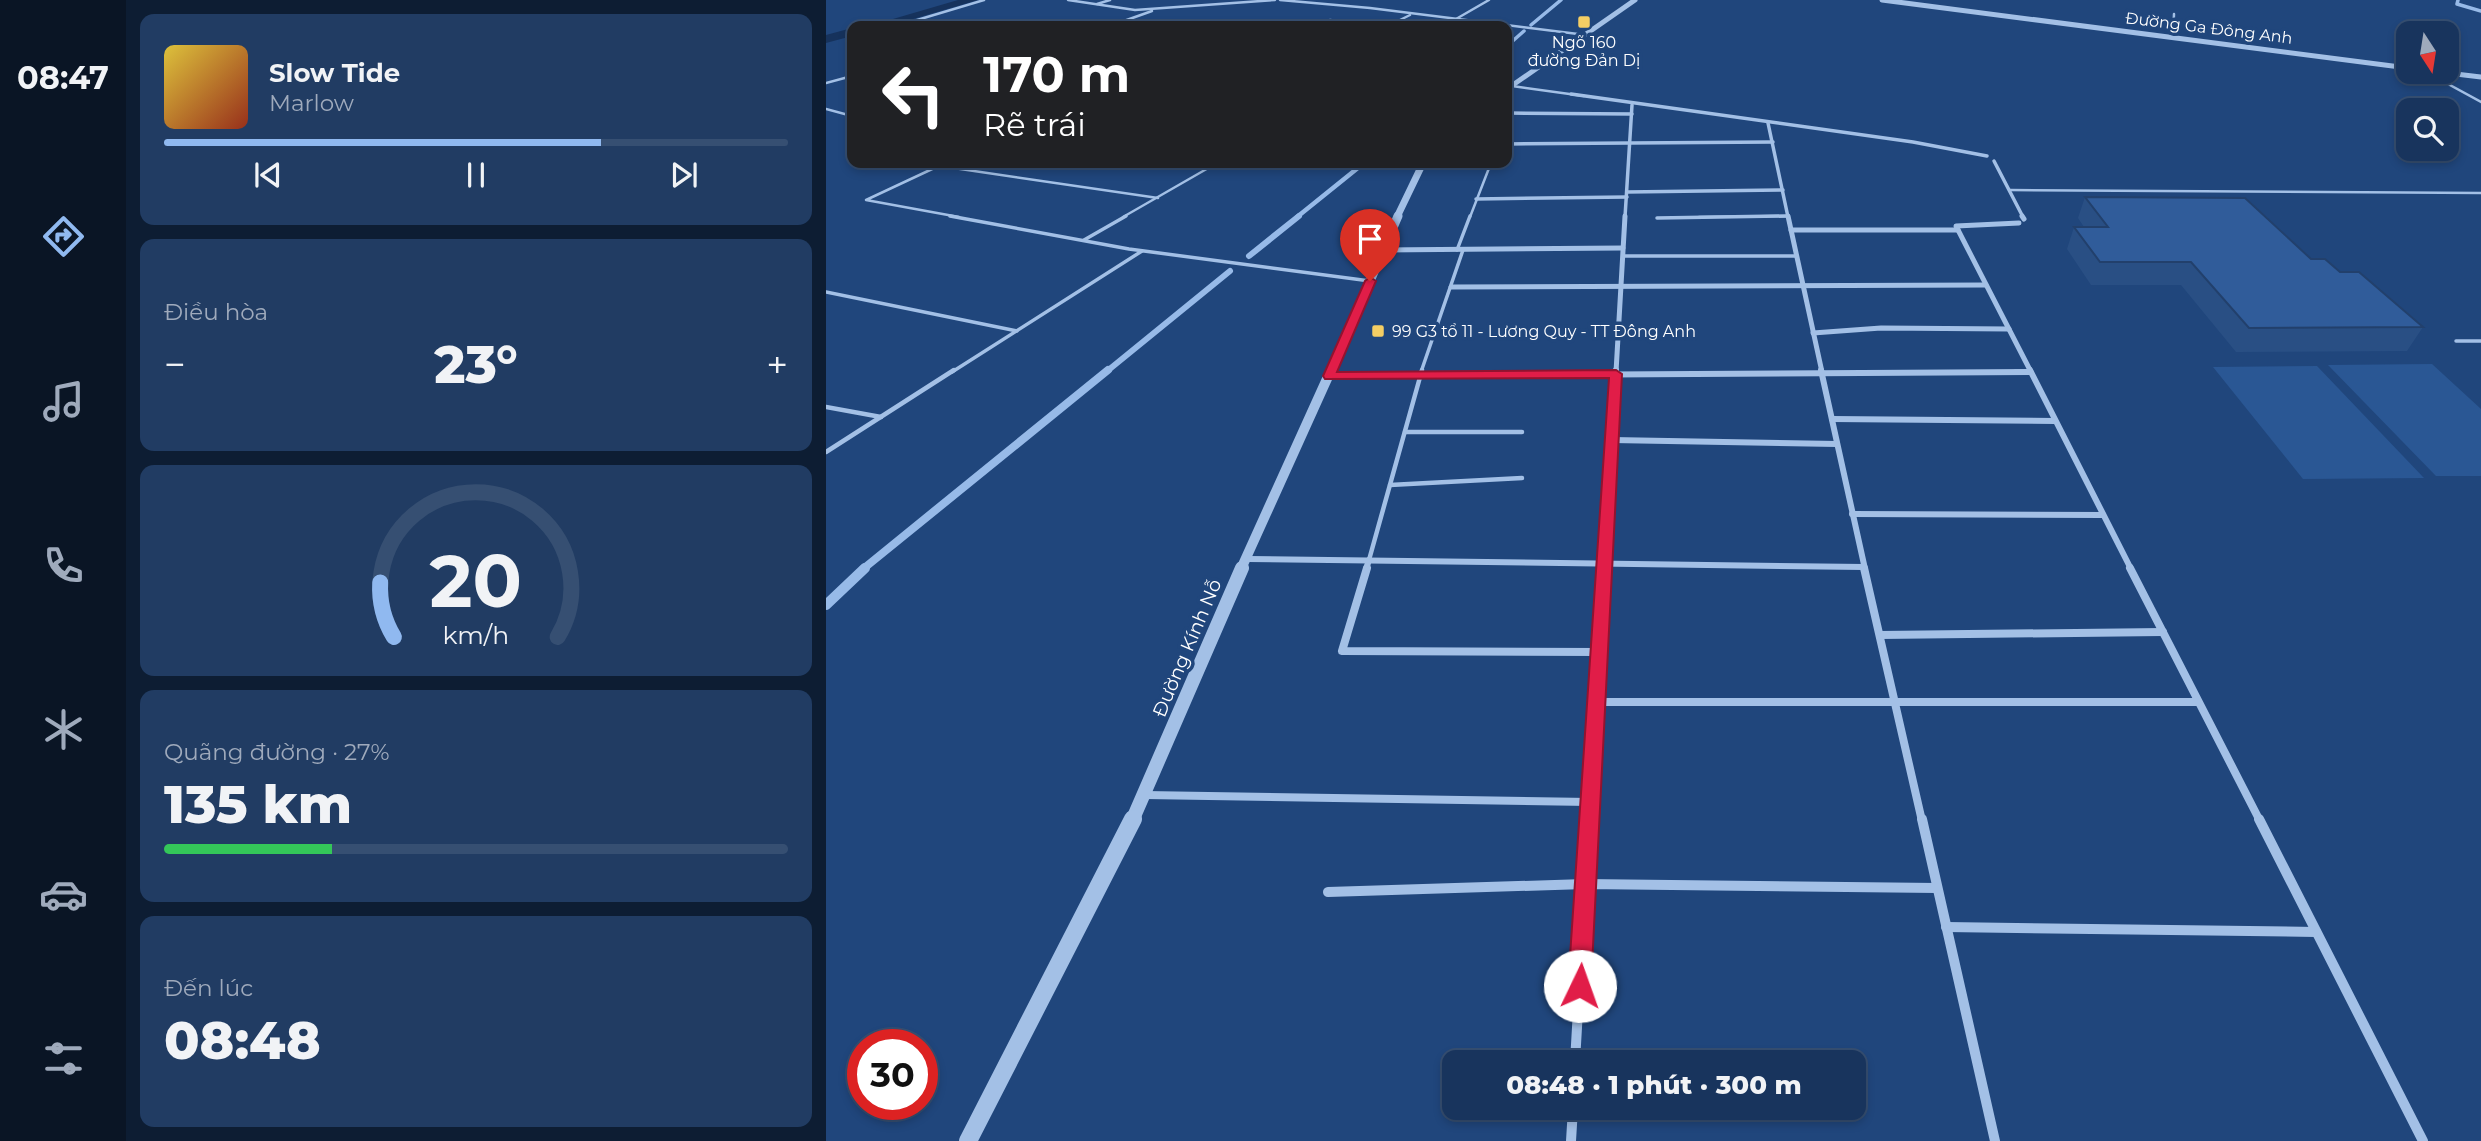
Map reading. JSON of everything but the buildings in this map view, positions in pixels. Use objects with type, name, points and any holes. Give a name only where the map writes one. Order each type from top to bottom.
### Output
[{"type":"street","points":[[914,21],[984,0]]},
{"type":"street","points":[[1512,86],[1635,0]]},
{"type":"street","name":"Đường Ga Đông Anh","points":[[1882,0],[2396,66]]},
{"type":"street","points":[[2459,74],[2481,77]]},
{"type":"street","points":[[1512,88],[1913,142],[1987,156]]},
{"type":"street","points":[[1576,1050],[1632,105]]},
{"type":"street","points":[[1512,113],[1632,114]]},
{"type":"street","points":[[1768,123],[1852,514],[1994,1141]]},
{"type":"street","points":[[1512,144],[1773,142]]},
{"type":"street","points":[[1994,161],[2010,190],[2021,221],[1956,226],[2423,1141]]},
{"type":"street","name":"Đường Kính Nỗ","points":[[968,1141],[1145,795],[1329,376],[1381,250],[1421,168]]},
{"type":"street","points":[[1476,199],[1783,190]]},
{"type":"street","points":[[1791,230],[1958,230]]},
{"type":"street","points":[[1381,250],[1623,252]]},
{"type":"street","points":[[1451,287],[1986,285]]},
{"type":"street","points":[[1813,333],[1881,328],[2009,329]]},
{"type":"street","points":[[1329,376],[2030,372]]},
{"type":"street","points":[[1832,419],[2055,421]]},
{"type":"street","points":[[1612,440],[1837,444]]},
{"type":"street","points":[[1852,514],[2103,515]]},
{"type":"street","points":[[1248,559],[1864,567]]},
{"type":"street","points":[[1369,560],[1342,651],[1600,652]]},
{"type":"street","points":[[1880,635],[2163,632]]},
{"type":"street","points":[[1596,702],[2199,702]]},
{"type":"street","points":[[1145,795],[1590,803]]},
{"type":"street","points":[[1328,892],[1585,884],[1937,888]]},
{"type":"street","points":[[1946,927],[2316,932]]},
{"type":"street","points":[[1571,1141],[1572,1120]]},
{"type":"lane","points":[[1069,0],[1135,10],[1275,0]]},
{"type":"lane","points":[[1095,5],[1110,0]]},
{"type":"lane","points":[[1203,0],[1220,4]]},
{"type":"lane","points":[[1280,0],[1463,21]]},
{"type":"lane","points":[[1454,20],[1489,0]]},
{"type":"lane","points":[[1124,21],[1161,8]]},
{"type":"lane","points":[[2173,37],[2174,14]]},
{"type":"lane","points":[[1398,21],[1411,15]]},
{"type":"lane","points":[[1330,20],[1337,21]]},
{"type":"lane","points":[[1512,27],[1586,35]]},
{"type":"lane","points":[[826,83],[847,77]]},
{"type":"lane","points":[[2448,84],[2481,102]]},
{"type":"lane","points":[[826,109],[847,115]]},
{"type":"lane","points":[[934,168],[866,200],[1142,251],[1370,281]]},
{"type":"lane","points":[[952,168],[1158,198]]},
{"type":"lane","points":[[1083,240],[1209,168]]},
{"type":"lane","points":[[1369,560],[1420,376],[1451,287],[1476,199],[1489,168]]},
{"type":"lane","points":[[2010,190],[2481,193]]},
{"type":"lane","points":[[1657,218],[1788,216]]},
{"type":"lane","points":[[826,452],[1142,251]]},
{"type":"lane","points":[[1623,252],[1797,256]]},
{"type":"lane","points":[[826,292],[1017,331]]},
{"type":"lane","points":[[2456,341],[2481,341]]},
{"type":"lane","points":[[826,407],[881,417]]},
{"type":"lane","points":[[1405,432],[1522,432]]},
{"type":"lane","points":[[1390,485],[1522,478]]},
{"type":"shaded area","points":[[2432,364],[2481,409],[2481,476],[2436,476],[2328,365]]},
{"type":"shaded area","points":[[2317,366],[2424,478],[2303,479],[2213,367]]},
{"type":"waterway","points":[[894,21],[972,0]]},
{"type":"waterway","points":[[1531,25],[1561,0]]},
{"type":"waterway","points":[[2458,0],[2457,4],[2481,11]]},
{"type":"waterway","points":[[1512,42],[1524,31]]},
{"type":"waterway","points":[[826,39],[847,33]]},
{"type":"waterway","points":[[1297,217],[1358,168]]},
{"type":"waterway","points":[[1249,256],[1299,216]]},
{"type":"waterway","points":[[1106,372],[1230,271]]},
{"type":"waterway","points":[[863,569],[1108,370]]},
{"type":"waterway","points":[[826,605],[865,568]]},
{"type":"place","name":"Ngõ 160 đường Đản Dị","points":[[1584,22]]},
{"type":"place","name":"99 G3 tổ 11 - Lương Quy - TT Đông Anh","points":[[1378,331]]},
{"type":"route","points":[[1370,281],[1329,376],[1616,374],[1580,986]]}]
